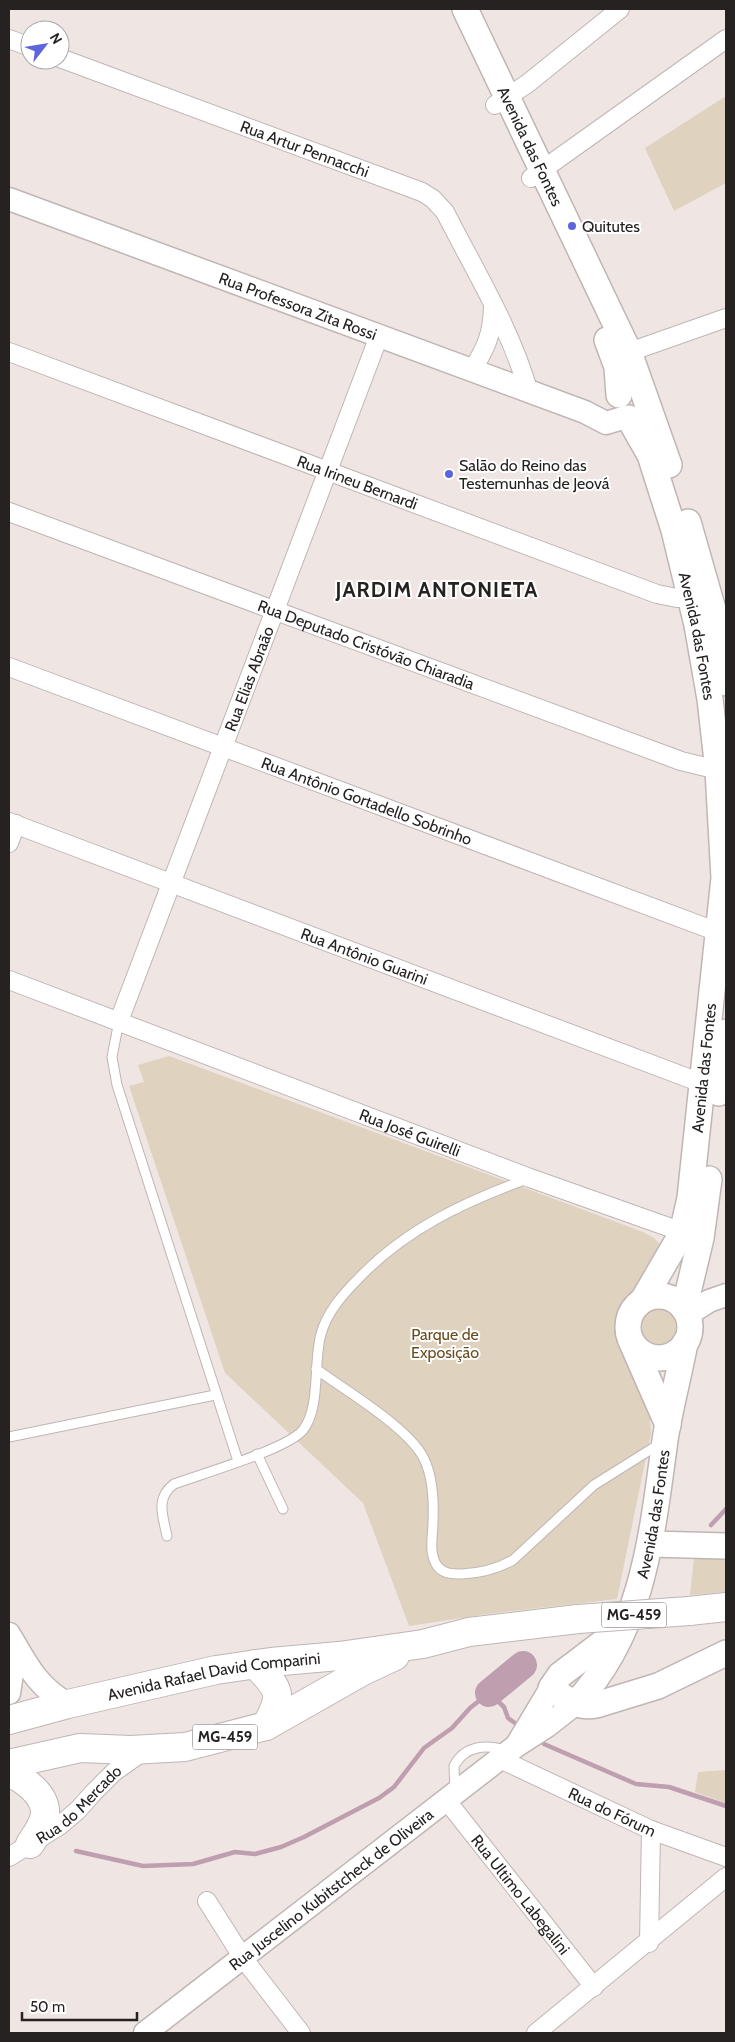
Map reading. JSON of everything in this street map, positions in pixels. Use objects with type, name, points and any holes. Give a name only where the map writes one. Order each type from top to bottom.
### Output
[{"type":"main road","name":"Avenida das Fontes","points":[[449,9],[501,102],[622,354],[646,397],[700,596]]},
{"type":"main road","name":"Avenida das Fontes","points":[[465,9],[501,102]]},
{"type":"main road","name":"Avenida das Fontes","points":[[622,354],[623,407],[653,463],[674,530],[700,596],[713,621],[726,683]]},
{"type":"main road","points":[[623,407],[632,388],[641,391],[646,397]]},
{"type":"main road","name":"Avenida das Fontes","points":[[575,1704],[616,1648],[640,1586],[657,1506],[666,1433],[690,1325],[686,1312],[692,1236],[711,1087],[723,934],[722,771],[710,699],[713,621]]},
{"type":"main road","name":"Avenida das Fontes","points":[[711,1087],[726,1043]]},
{"type":"main road","name":"Avenida das Fontes","points":[[666,1433],[631,1340],[628,1322],[636,1306],[643,1300],[692,1236]]},
{"type":"main road","points":[[643,1300],[661,1296],[678,1302],[686,1312]]},
{"type":"main road","points":[[631,1340],[644,1354],[653,1357],[671,1355],[685,1343]]},
{"type":"main road","points":[[650,1544],[726,1546]]},
{"type":"main road","name":"Avenida Rafael David Comparini","points":[[9,1720],[68,1704],[216,1670],[255,1664],[324,1658],[423,1644],[469,1632],[578,1619],[726,1607]]},
{"type":"main road","points":[[626,1624],[572,1665],[550,1688],[575,1704],[588,1707],[658,1686],[723,1656]]},
{"type":"main road","name":"Avenida Rafael David Comparini","points":[[9,1764],[80,1748],[146,1749],[185,1747],[266,1726],[363,1671],[423,1644]]},
{"type":"main road","points":[[255,1664],[277,1690],[278,1704],[266,1726]]},
{"type":"main road","points":[[572,1665],[592,1681]]},
{"type":"main road","points":[[9,1773],[24,1780],[43,1802],[45,1815],[20,1850]]},
{"type":"street","points":[[501,102],[620,9]]},
{"type":"street","points":[[537,174],[726,39]]},
{"type":"street","name":"Rua Artur Pennacchi","points":[[70,62],[428,196],[445,212],[521,365],[529,393]]},
{"type":"street","name":"Rua Professora Zita Rossi","points":[[9,199],[529,393],[585,412],[623,407]]},
{"type":"street","points":[[472,371],[488,344],[492,326],[493,307]]},
{"type":"street","points":[[622,354],[726,318]]},
{"type":"street","name":"Rua Elias Abraão","points":[[119,1021],[379,336]]},
{"type":"street","name":"Rua Irineu Bernardi","points":[[9,352],[657,594],[700,596]]},
{"type":"street","name":"Rua Deputado Cristóvão Chiaradia","points":[[9,512],[276,609],[681,761],[722,771]]},
{"type":"street","name":"Rua Antônio Gortadello Sobrinho","points":[[9,667],[723,934]]},
{"type":"street","points":[[9,843],[12,823]]},
{"type":"street","name":"Rua Antônio Guarini","points":[[12,823],[711,1087]]},
{"type":"street","name":"Rua José Guirelli","points":[[9,980],[530,1178],[692,1236]]},
{"type":"street","points":[[686,1312],[726,1295]]},
{"type":"street","points":[[9,1693],[12,1674],[10,1636]]},
{"type":"street","points":[[10,1636],[29,1669],[48,1692],[68,1704]]},
{"type":"street","name":"Rua Juscelino Kubitstcheck de Oliveira","points":[[509,1752],[550,1688]]},
{"type":"street","name":"Rua Juscelino Kubitstcheck de Oliveira","points":[[145,2033],[509,1752],[575,1704]]},
{"type":"street","name":"Rua do Mercado","points":[[20,1850],[78,1810],[114,1772],[146,1749]]},
{"type":"street","name":"Rua do Fórum","points":[[509,1752],[652,1830],[726,1856]]},
{"type":"street","name":"Rua Ultimo Labegalini","points":[[451,1798],[594,1987]]},
{"type":"street","points":[[649,1943],[652,1830]]},
{"type":"street","points":[[536,2033],[649,1943],[726,1877]]},
{"type":"street","points":[[208,1901],[243,1958],[301,2033]]},
{"type":"lane","points":[[119,1021],[112,1057],[117,1086],[238,1461]]},
{"type":"lane","points":[[167,1536],[161,1507],[162,1498],[166,1490],[174,1484],[286,1443],[303,1430],[312,1412],[321,1333],[330,1313],[348,1289],[374,1263],[399,1242],[436,1218],[478,1197],[530,1178]]},
{"type":"lane","points":[[316,1369],[400,1431],[422,1456],[429,1472],[433,1496],[433,1556],[438,1567],[445,1573],[474,1573],[501,1566],[513,1560],[594,1485],[666,1433]]},
{"type":"lane","points":[[9,1437],[216,1394]]},
{"type":"lane","points":[[256,1454],[284,1509]]},
{"type":"green space","points":[[726,96],[726,183],[674,211],[645,148]]},
{"type":"green space","name":"Parque de Exposição","points":[[169,1056],[643,1232],[654,1238],[661,1245],[657,1264],[629,1294],[618,1326],[620,1345],[645,1400],[650,1417],[651,1433],[617,1599],[487,1614],[409,1626],[363,1503],[225,1373],[129,1086],[144,1082],[138,1065]]},
{"type":"green space","points":[[658,1306],[672,1312],[678,1326],[672,1340],[658,1346],[644,1340],[638,1326],[644,1312]]},
{"type":"green space","points":[[695,1549],[726,1550],[726,1592],[690,1595]]},
{"type":"green space","points":[[726,1770],[726,1803],[695,1792],[698,1772]]},
{"type":"waterway","points":[[711,1525],[726,1509]]},
{"type":"waterway","points":[[489,1693],[523,1665]]},
{"type":"waterway","points":[[76,1851],[143,1866],[193,1864],[235,1852],[255,1854],[281,1847],[379,1798],[394,1787],[424,1748],[452,1728],[470,1708],[489,1693],[504,1707],[508,1718],[519,1726]]},
{"type":"waterway","points":[[544,1744],[636,1784],[669,1787],[726,1806]]},
{"type":"place","name":"Quitutes","points":[[572,226]]},
{"type":"place","name":"Salão do Reino das Testemunhas de Jeová","points":[[449,474]]},
{"type":"district","name":"JARDIM ANTONIETA","points":[[437,589]]}]
